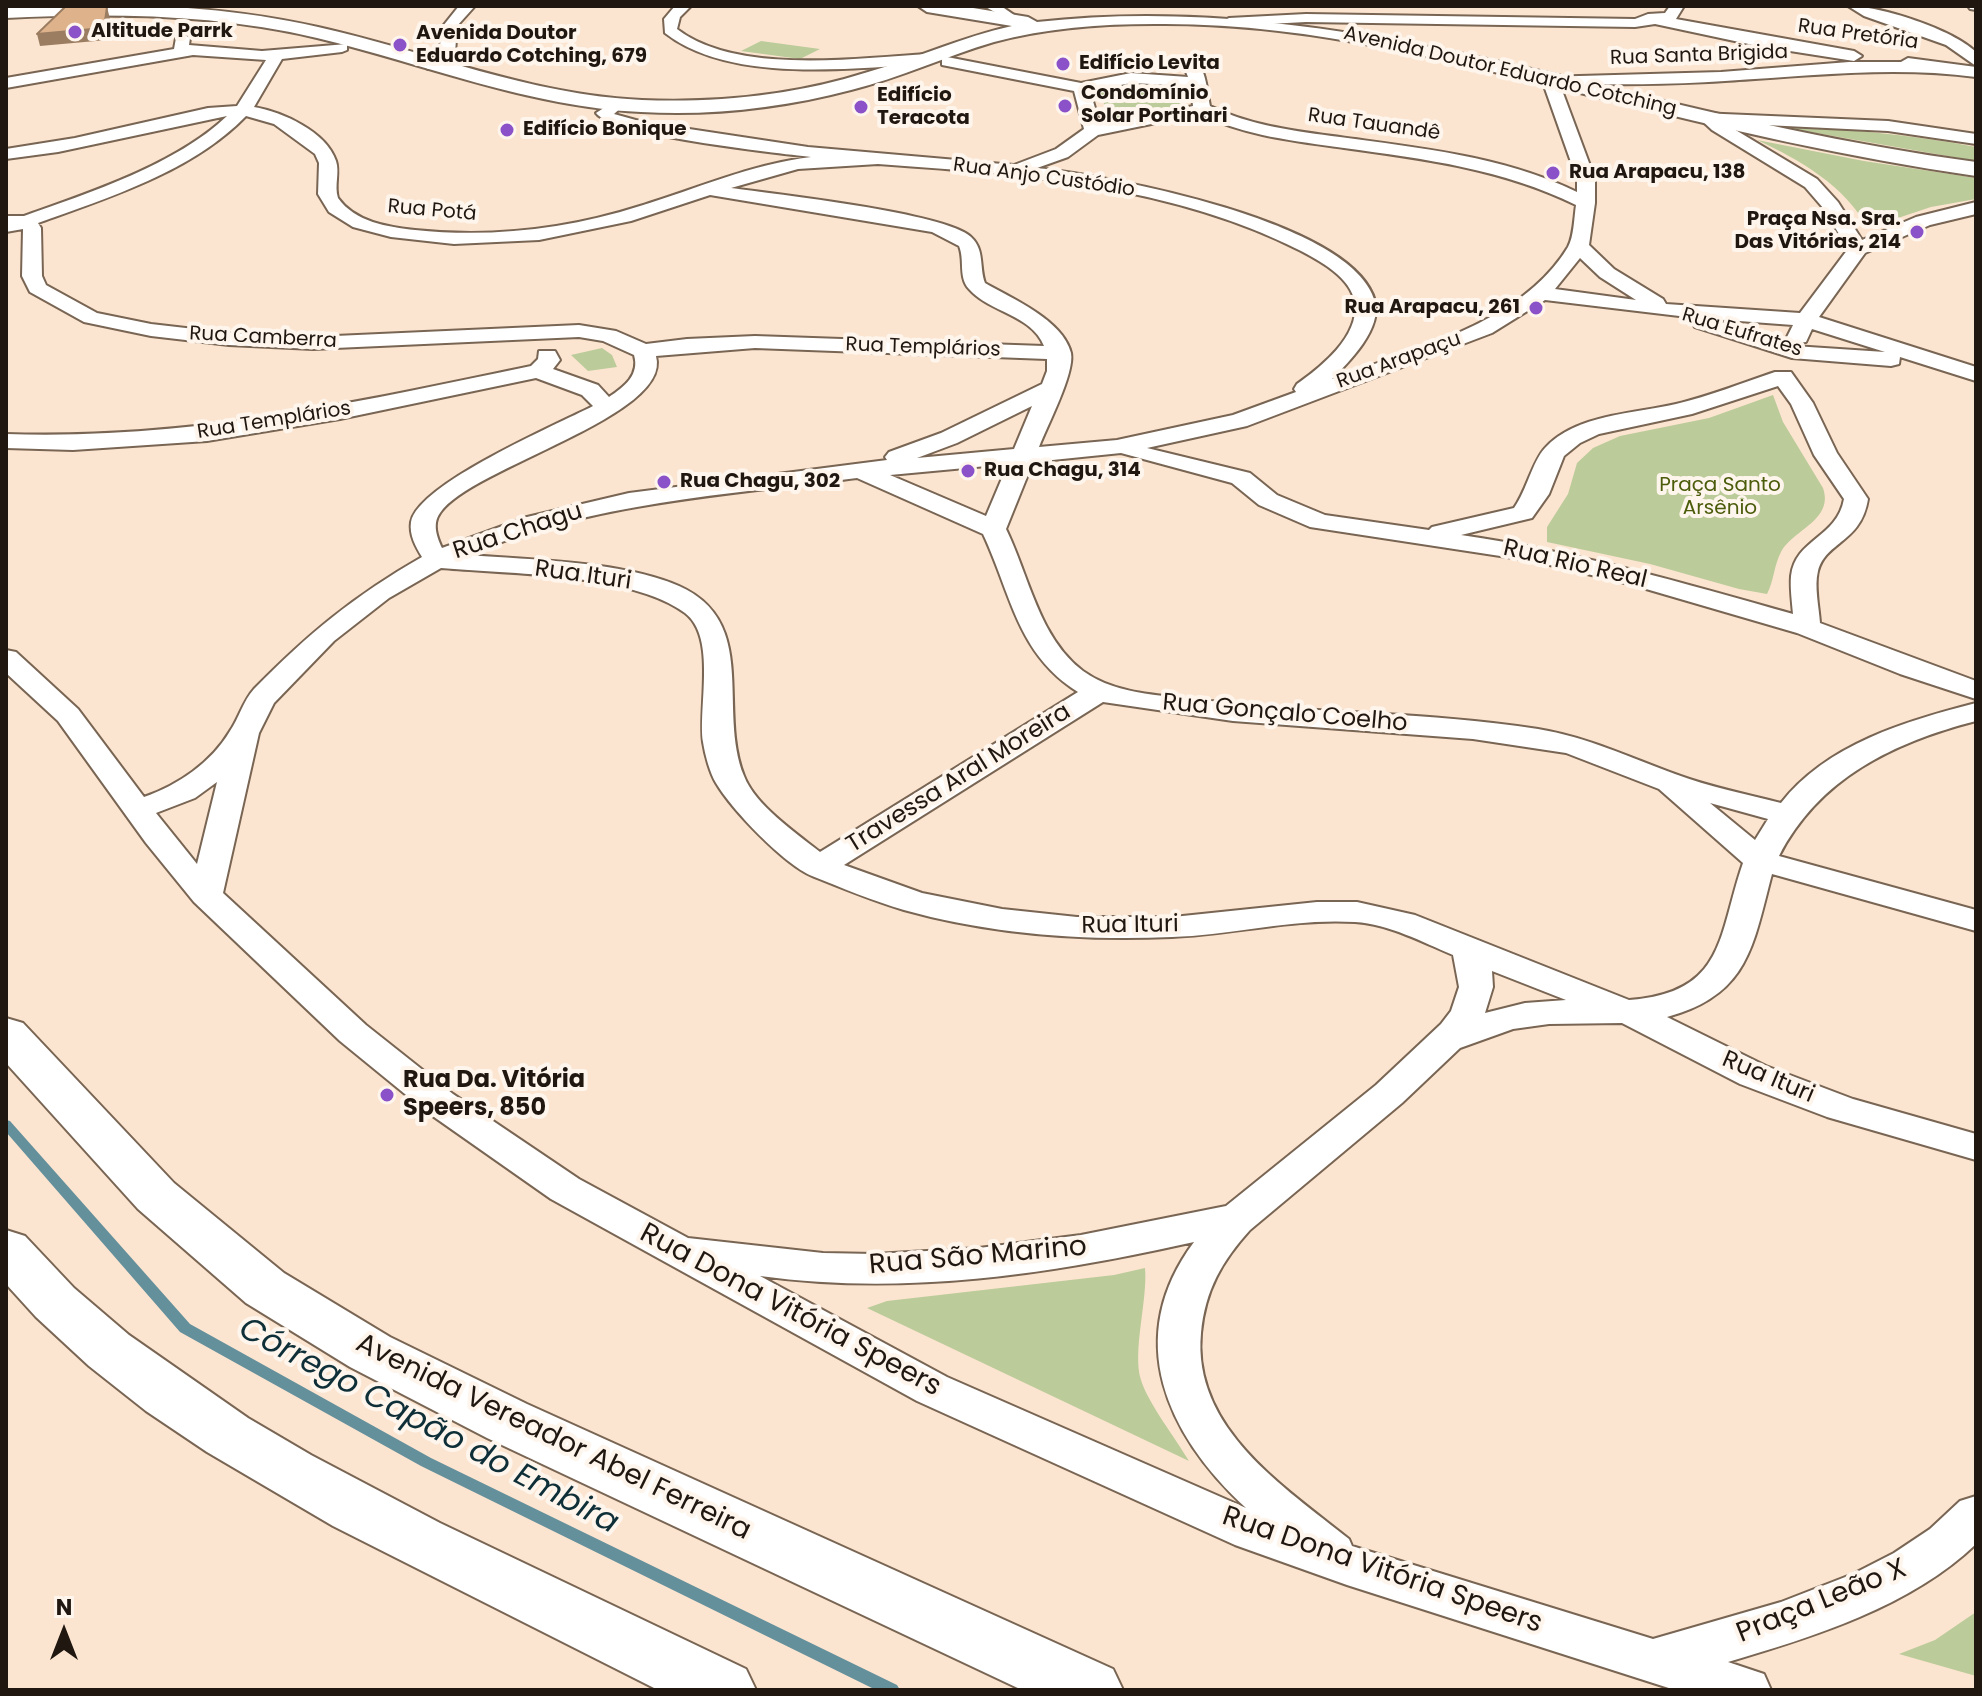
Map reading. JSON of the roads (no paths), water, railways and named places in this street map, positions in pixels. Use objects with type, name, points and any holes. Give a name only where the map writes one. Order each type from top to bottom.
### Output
[{"type":"main road","points":[[927,6],[1096,21]]},
{"type":"main road","points":[[11,10],[148,10],[236,17],[328,35],[433,66]]},
{"type":"main road","points":[[991,11],[1044,26]]},
{"type":"main road","name":"Avenida Doutor Eduardo Cotching","points":[[433,66],[541,96],[567,108],[615,112],[817,94],[938,60],[988,38],[1044,26],[1096,21],[1229,22],[1289,26],[1360,34],[1826,145],[1976,169]]},
{"type":"main road","name":"Avenida Vereador Abel Ferreira","points":[[6,1034],[156,1196],[265,1288],[370,1352],[507,1421],[1090,1690]]},
{"type":"main road","points":[[6,1250],[78,1326],[129,1367],[284,1470],[394,1530],[723,1690]]},
{"type":"street","points":[[433,66],[447,53],[446,30],[453,17],[468,6]]},
{"type":"street","points":[[684,6],[674,14],[670,30],[688,45],[713,53],[795,63],[938,60],[1081,88],[1114,79],[1198,82]]},
{"type":"street","points":[[1229,22],[1332,12],[1560,21],[1659,21],[1670,17],[1677,6]]},
{"type":"street","points":[[1855,6],[1954,42],[1969,51],[1976,61],[1947,68]]},
{"type":"street","points":[[1560,21],[1602,7]]},
{"type":"street","name":"Rua Pretória","points":[[1602,7],[1849,61]]},
{"type":"street","points":[[1289,26],[1332,12]]},
{"type":"street","points":[[184,33],[181,48],[191,51]]},
{"type":"street","points":[[6,83],[191,51],[277,55],[342,47]]},
{"type":"street","points":[[6,229],[141,174],[210,136],[242,111],[277,55]]},
{"type":"street","points":[[1062,165],[1093,131],[1202,109],[1198,82],[1190,61]]},
{"type":"street","name":"Rua Santa Brigida","points":[[1550,80],[1749,76],[1849,61],[1927,66]]},
{"type":"street","name":"Rua Pretória","points":[[1927,66],[1976,72]]},
{"type":"street","name":"Rua Arapaçu","points":[[1021,458],[1239,438],[1290,400],[1485,329],[1541,293],[1579,246],[1586,203],[1586,179],[1550,80]]},
{"type":"street","points":[[1081,88],[1093,131]]},
{"type":"street","points":[[666,130],[665,117],[686,106]]},
{"type":"street","name":"Rua Tauandê","points":[[1202,109],[1261,130],[1503,169],[1564,190],[1586,203]]},
{"type":"street","name":"Rua Potá","points":[[6,154],[205,113],[242,111],[277,118],[327,158],[328,197],[337,210],[356,222],[398,233],[476,239],[526,236],[601,224],[771,170],[804,164],[878,159]]},
{"type":"street","name":"Rua Anjo Custódio","points":[[615,112],[666,130],[794,150],[878,159],[1026,167],[1062,165],[1200,205],[1313,249],[1331,260],[1358,285],[1365,300],[1361,327]]},
{"type":"street","points":[[1706,117],[1888,126],[1976,139]]},
{"type":"street","points":[[1706,117],[1727,135],[1794,171],[1811,184],[1826,198],[1858,249]]},
{"type":"street","points":[[149,126],[210,136],[238,134]]},
{"type":"street","points":[[266,131],[294,129]]},
{"type":"street","name":"Rua Potá","points":[[771,170],[794,150]]},
{"type":"street","points":[[710,190],[921,223],[948,231],[963,238],[971,248],[972,280],[977,287],[1028,316],[1050,335],[1060,353],[1051,388],[993,529],[861,470]]},
{"type":"street","points":[[1783,377],[1806,320],[1858,249],[1923,221],[1976,208]]},
{"type":"street","points":[[6,222],[27,221]]},
{"type":"street","points":[[6,268],[32,269],[32,228],[27,221]]},
{"type":"street","name":"Rua Eufrates","points":[[1579,246],[1607,273],[1668,310],[1792,352],[1926,360],[1976,357]]},
{"type":"street","name":"Rua Camberra","points":[[32,269],[37,288],[67,306],[91,318],[151,330],[229,339],[313,343],[579,331],[617,340],[644,360]]},
{"type":"street","points":[[1541,293],[1668,310],[1806,320],[1976,374]]},
{"type":"street","points":[[941,349],[1011,328],[1028,316]]},
{"type":"street","points":[[1290,400],[1333,363],[1361,327],[1399,361]]},
{"type":"street","points":[[519,335],[532,340],[544,365],[563,382],[590,390],[607,408]]},
{"type":"street","points":[[544,365],[568,351],[617,340]]},
{"type":"street","name":"Rua Templários","points":[[644,360],[687,345],[755,342],[1060,353]]},
{"type":"street","points":[[563,382],[622,378],[644,360]]},
{"type":"street","points":[[436,560],[424,542],[421,524],[426,510],[463,482],[607,408],[633,391],[641,382],[644,360]]},
{"type":"street","name":"Rua Templários","points":[[6,441],[112,441],[196,434],[291,420],[544,365]]},
{"type":"street","points":[[1423,536],[1523,513],[1537,494],[1553,453],[1572,438],[1592,429],[1684,409],[1783,377]]},
{"type":"street","points":[[1783,377],[1802,403],[1826,455],[1846,480],[1856,499],[1853,517],[1837,535],[1813,553],[1804,573],[1807,627]]},
{"type":"street","name":"Rua Chagu","points":[[861,470],[949,438],[1051,388]]},
{"type":"street","points":[[1239,438],[1241,478]]},
{"type":"street","name":"Rua Rio Real","points":[[1117,447],[1241,478],[1268,500],[1319,522],[1533,553],[1637,578],[1807,627],[1910,668],[1976,690]]},
{"type":"street","name":"Rua Chagu","points":[[206,895],[244,733],[261,699],[324,635],[380,592],[436,560],[487,538],[536,522],[629,500],[861,470],[1021,458]]},
{"type":"street","points":[[1523,513],[1533,553]]},
{"type":"street","name":"Rua Gonçalo Coelho","points":[[993,529],[1026,613],[1050,655],[1072,676],[1098,692],[1233,712],[1473,730],[1537,738],[1573,745],[1636,767],[1665,781],[1788,815]]},
{"type":"street","name":"Rua Ituri","points":[[436,560],[564,571],[632,581],[670,592],[697,609],[710,625],[717,653],[718,742],[730,781],[767,826],[819,867],[914,902],[1002,919],[1077,927],[1173,927],[1317,912],[1357,912],[1403,922],[1632,1014],[1753,1075],[1909,1130],[1976,1147]]},
{"type":"street","name":"Rua Dona Vitória Speers","points":[[6,658],[68,715],[137,809],[206,895],[353,1033],[440,1103],[565,1189],[932,1389],[1251,1531],[1347,1565],[1746,1690]]},
{"type":"street","points":[[1910,668],[1940,720]]},
{"type":"street","name":"Travessa Aral Moreira","points":[[819,867],[1098,692]]},
{"type":"street","points":[[1632,1014],[1685,998],[1711,983],[1728,965],[1746,921],[1760,861],[1788,815],[1816,785],[1844,762],[1880,743],[1940,720],[1976,712]]},
{"type":"street","name":"Rua Chagu","points":[[137,809],[184,794],[206,778],[244,733]]},
{"type":"street","name":"Rua Gonçalo Coelho","points":[[1665,781],[1760,861]]},
{"type":"street","points":[[1760,861],[1976,921]]},
{"type":"street","name":"Rua São Marino","points":[[1347,1565],[1220,1453],[1188,1400],[1178,1364],[1179,1322],[1186,1292],[1203,1258],[1234,1219],[1389,1094],[1450,1039],[1471,1004],[1476,986],[1475,970],[1467,946]]},
{"type":"street","name":"Rua São Marino","points":[[1450,1039],[1525,1015],[1555,1012],[1632,1014]]},
{"type":"street","name":"Rua São Marino","points":[[672,1250],[823,1268],[920,1268],[1004,1261],[1114,1245],[1234,1219]]},
{"type":"street","name":"Praça Leão X","points":[[1653,1661],[1760,1631],[1906,1572],[1955,1539],[1976,1515]]},
{"type":"waterway","name":"Córrego Capão do Embira","points":[[6,1124],[185,1328],[426,1462],[892,1690]]},
{"type":"place","name":"Altitude Parrk","points":[[75,32]]},
{"type":"place","name":"Avenida Doutor Eduardo Cotching, 679","points":[[400,45]]},
{"type":"place","name":"Edifício Levita","points":[[1063,64]]},
{"type":"place","name":"Condomínio Solar Portinari","points":[[1065,106]]},
{"type":"place","name":"Edifício Teracota","points":[[861,107]]},
{"type":"place","name":"Edifício Bonique","points":[[507,130]]},
{"type":"place","name":"Rua Arapacu, 138","points":[[1553,173]]},
{"type":"place","name":"Praça Nsa. Sra. Das Vitórias, 214","points":[[1917,232]]},
{"type":"place","name":"Rua Arapacu, 261","points":[[1536,308]]},
{"type":"place","name":"Rua Chagu, 314","points":[[968,471]]},
{"type":"place","name":"Rua Chagu, 302","points":[[664,482]]},
{"type":"place","name":"Rua Da. Vitória Speers, 850","points":[[387,1095]]},
{"type":"park label","name":"Praça Santo Arsênio","points":[[1720,498]]}]
